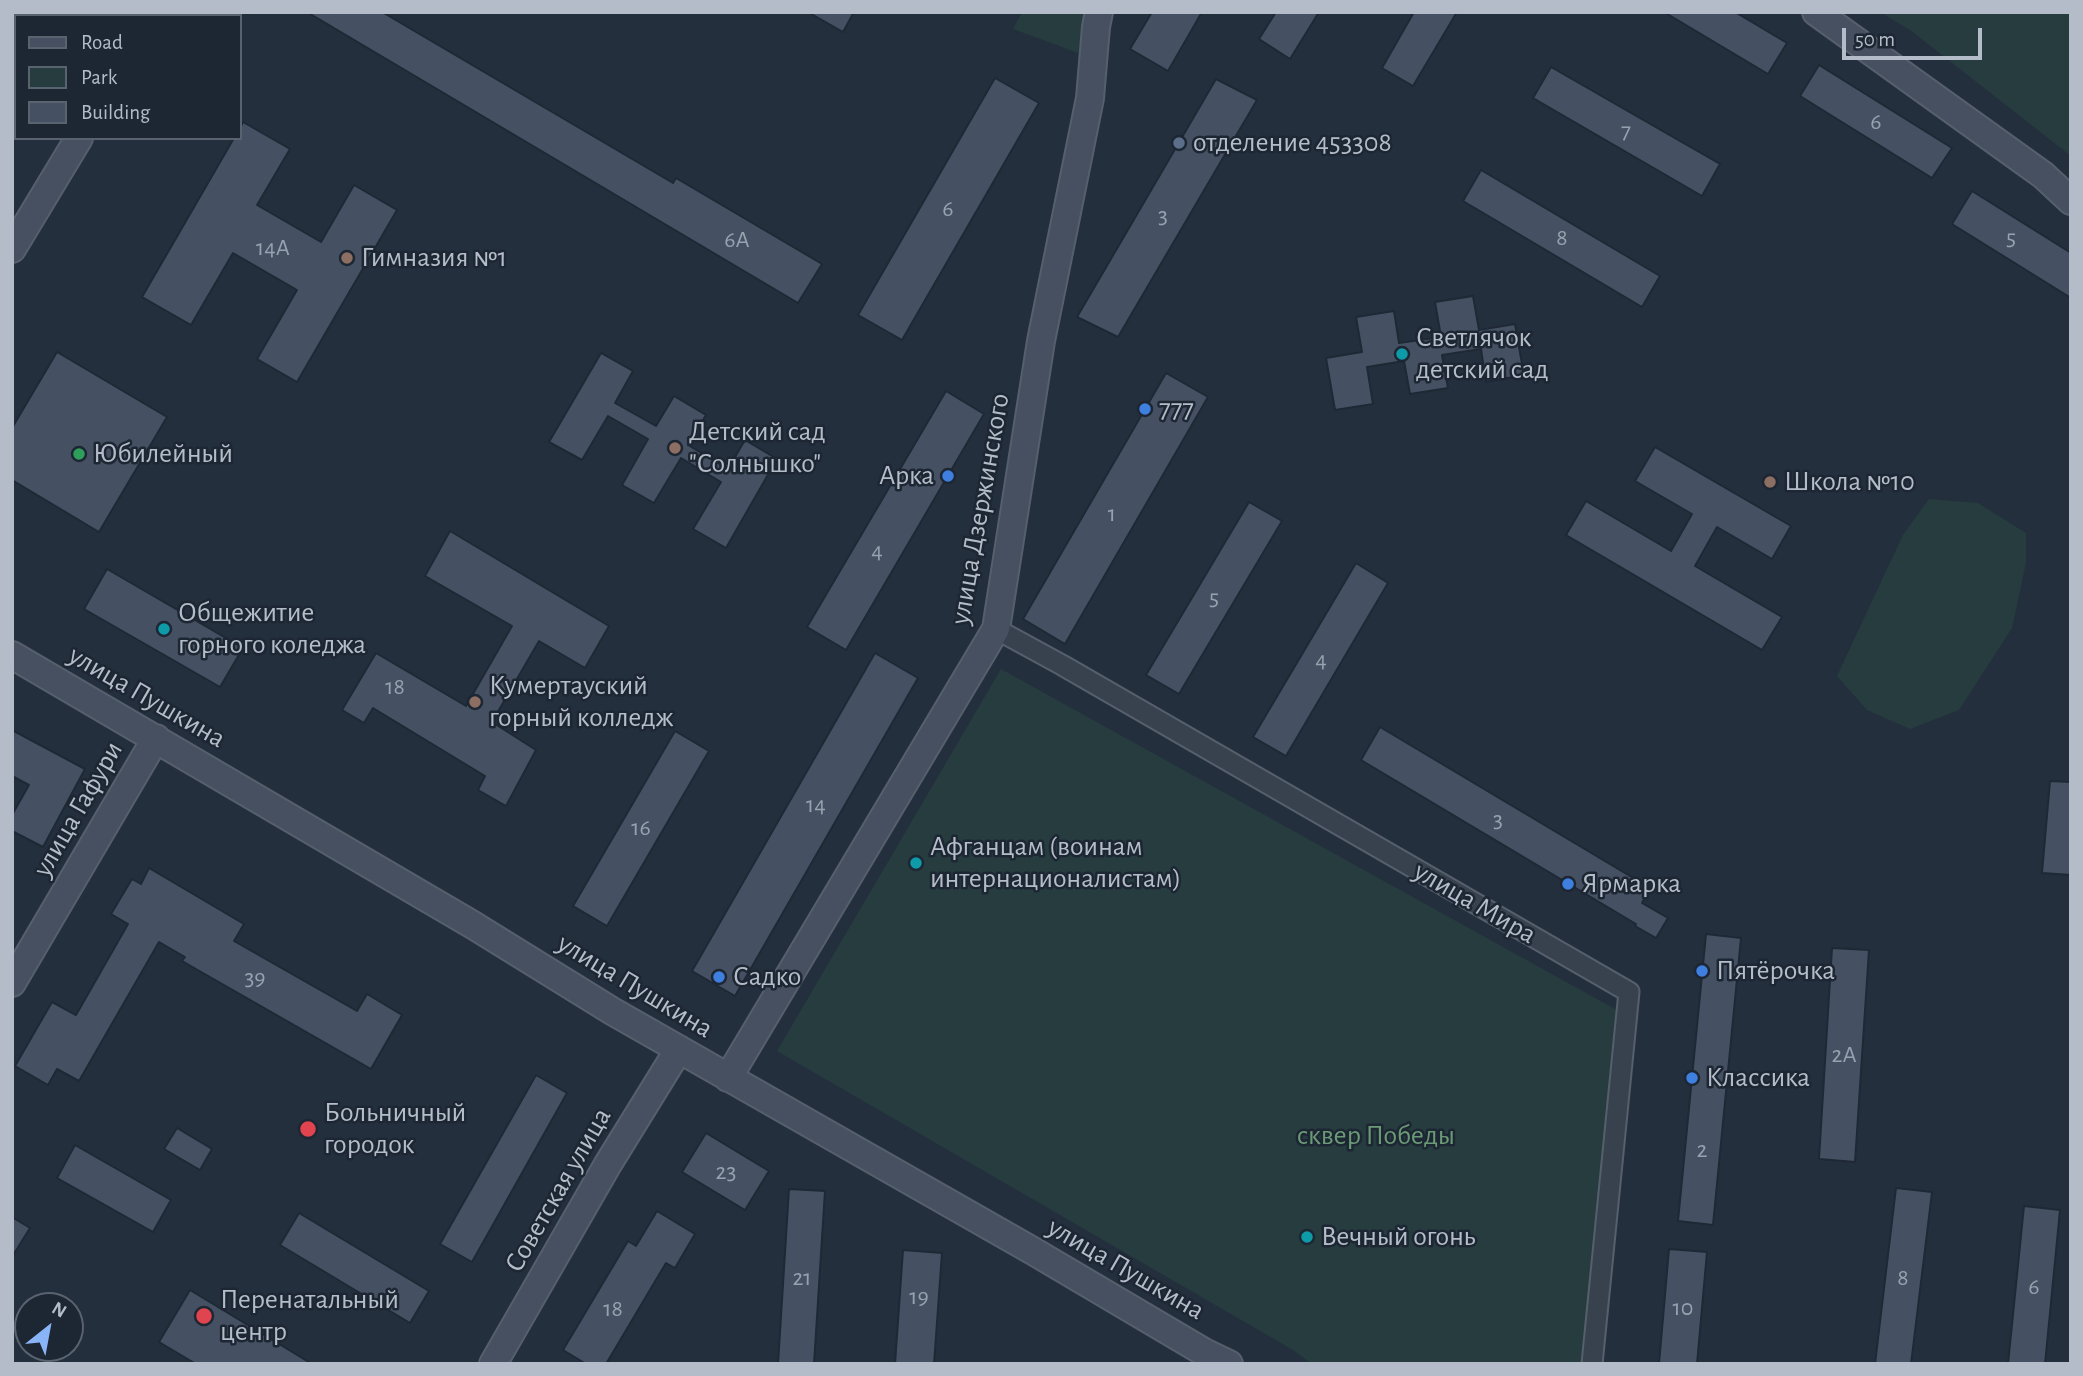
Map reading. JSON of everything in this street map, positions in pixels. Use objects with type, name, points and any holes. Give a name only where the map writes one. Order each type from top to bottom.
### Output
[{"type":"street","name":"улица Дзержинского","points":[[727,1078],[996,629],[1041,341],[1090,98],[1099,12]]},
{"type":"street","points":[[1816,12],[2043,175],[2071,201]]},
{"type":"street","points":[[12,249],[78,140]]},
{"type":"street","name":"улица Мира","points":[[996,629],[1629,992],[1592,1364]]},
{"type":"street","name":"улица Пушкина","points":[[12,655],[473,925],[727,1078],[1229,1364]]},
{"type":"street","name":"улица Гафури","points":[[12,983],[156,738]]},
{"type":"street","name":"Советская улица","points":[[494,1364],[608,1164],[679,1049]]},
{"type":"green space","points":[[1022,12],[1086,12],[1078,53],[1013,29]]},
{"type":"green space","points":[[1880,12],[2071,12],[2071,156],[1910,30]]},
{"type":"green space","points":[[1929,499],[1978,503],[2026,533],[2026,563],[2012,628],[1959,710],[1910,729],[1867,710],[1837,676],[1903,535]]},
{"type":"green space","name":"сквер Победы","points":[[1001,669],[1624,1014],[1590,1364],[1312,1364],[1293,1350],[777,1051]]},
{"type":"building","points":[[307,12],[382,12],[673,183],[676,178],[822,264],[798,303]]},
{"type":"building","points":[[808,12],[854,12],[843,32]]},
{"type":"building","points":[[1152,12],[1202,12],[1168,71],[1130,49]]},
{"type":"building","points":[[1276,12],[1319,12],[1290,59],[1259,39]]},
{"type":"building","points":[[1414,12],[1457,12],[1413,86],[1382,68]]},
{"type":"building","points":[[1664,12],[1735,12],[1787,43],[1768,74]]},
{"type":"building","points":[[1819,65],[1952,148],[1932,178],[1800,96]]},
{"type":"building","points":[[1551,67],[1720,164],[1702,196],[1533,98]]},
{"type":"building","points":[[995,78],[1039,103],[902,340],[858,315]]},
{"type":"building","points":[[1216,79],[1257,100],[1118,337],[1077,317]]},
{"type":"building","points":[[243,122],[290,149],[257,205],[321,242],[354,185],[397,210],[297,382],[257,359],[297,290],[233,253],[191,325],[142,297],[233,140],[242,140]]},
{"type":"building","points":[[1481,170],[1660,276],[1642,307],[1463,201]]},
{"type":"building","points":[[1972,191],[2071,253],[2071,298],[1952,224]]},
{"type":"building","name":"Светлячок детский сад","points":[[1473,296],[1479,330],[1515,324],[1524,375],[1486,382],[1481,349],[1442,355],[1448,388],[1410,394],[1404,361],[1367,367],[1373,404],[1335,410],[1326,358],[1362,352],[1356,317],[1394,311],[1399,343],[1441,337],[1435,302]]},
{"type":"building","name":"Юбилейный","points":[[57,352],[167,417],[99,532],[12,480],[12,428]]},
{"type":"building","points":[[601,353],[633,371],[615,403],[656,426],[674,396],[706,415],[688,445],[728,469],[745,440],[777,459],[726,548],[693,529],[721,482],[681,458],[654,503],[622,485],[648,439],[608,416],[582,460],[549,442]]},
{"type":"building","points":[[1166,373],[1208,397],[1065,644],[1023,619]]},
{"type":"building","points":[[946,391],[984,414],[846,650],[807,627]]},
{"type":"building","points":[[1655,447],[1791,526],[1772,559],[1717,527],[1695,566],[1782,617],[1762,650],[1566,535],[1586,501],[1671,551],[1692,514],[1635,481]]},
{"type":"building","points":[[1249,502],[1282,521],[1179,694],[1146,675]]},
{"type":"building","points":[[450,531],[609,626],[585,668],[539,641],[492,722],[536,750],[506,806],[478,790],[485,776],[373,708],[364,723],[342,710],[376,653],[466,706],[512,626],[425,576]]},
{"type":"building","points":[[1356,563],[1388,583],[1286,756],[1253,737]]},
{"type":"building","name":"Общежитие горного коледжа","points":[[107,569],[243,648],[220,687],[84,609]]},
{"type":"building","points":[[875,653],[918,678],[735,996],[692,971]]},
{"type":"building","points":[[1380,727],[1650,888],[1642,903],[1668,918],[1656,938],[1361,760]]},
{"type":"building","points":[[12,730],[85,769],[43,847],[12,831],[12,815],[29,785],[12,776]]},
{"type":"building","points":[[675,731],[709,751],[607,926],[573,906]]},
{"type":"building","points":[[2050,781],[2071,782],[2071,875],[2042,873]]},
{"type":"building","points":[[149,868],[244,924],[234,941],[357,1011],[367,994],[402,1015],[371,1069],[182,961],[185,957],[159,942],[79,1081],[57,1069],[48,1085],[15,1066],[52,1002],[76,1015],[128,924],[111,914],[132,879],[141,884]]},
{"type":"building","points":[[1706,934],[1741,938],[1713,1225],[1678,1221]]},
{"type":"building","points":[[1832,948],[1869,950],[1855,1162],[1819,1159]]},
{"type":"building","points":[[536,1075],[567,1093],[472,1262],[440,1244]]},
{"type":"building","points":[[177,1128],[212,1149],[200,1170],[164,1149]]},
{"type":"building","points":[[706,1133],[769,1171],[745,1210],[682,1172]]},
{"type":"building","points":[[75,1145],[171,1200],[153,1232],[57,1178]]},
{"type":"building","points":[[1896,1188],[1932,1192],[1911,1364],[1875,1364]]},
{"type":"building","points":[[789,1189],[825,1191],[814,1364],[778,1364]]},
{"type":"building","points":[[2024,1206],[2060,1210],[2045,1364],[2008,1364]]},
{"type":"building","points":[[657,1211],[695,1234],[675,1268],[666,1263],[606,1364],[586,1364],[563,1350],[628,1241],[636,1246]]},
{"type":"building","points":[[299,1213],[429,1291],[410,1323],[280,1245]]},
{"type":"building","points":[[12,1217],[30,1228],[12,1257]]},
{"type":"building","points":[[1669,1249],[1707,1252],[1697,1364],[1659,1364]]},
{"type":"building","points":[[903,1250],[942,1253],[934,1364],[895,1364]]},
{"type":"building","name":"Перенатальный центр","points":[[190,1290],[312,1364],[196,1364],[159,1342]]},
{"type":"place","name":"отделение 453308","points":[[1179,143]]},
{"type":"place","name":"Гимназия №1","points":[[347,258]]},
{"type":"place","name":"Светлячок детский сад","points":[[1402,354]]},
{"type":"place","name":"777","points":[[1145,409]]},
{"type":"place","name":"Детский сад \"Солнышко\"","points":[[675,448]]},
{"type":"place","name":"Юбилейный","points":[[79,454]]},
{"type":"place","name":"Арка","points":[[948,476]]},
{"type":"place","name":"Школа №10","points":[[1770,482]]},
{"type":"place","name":"Общежитие горного коледжа","points":[[164,629]]},
{"type":"place","name":"Кумертауский горный колледж","points":[[475,702]]},
{"type":"place","name":"Афганцам (воинам интернационалистам)","points":[[916,863]]},
{"type":"place","name":"Ярмарка","points":[[1568,884]]},
{"type":"place","name":"Пятёрочка","points":[[1702,971]]},
{"type":"place","name":"Садко","points":[[719,977]]},
{"type":"place","name":"Классика","points":[[1692,1078]]},
{"type":"place","name":"Больничный городок","points":[[308,1129]]},
{"type":"place","name":"Вечный огонь","points":[[1307,1237]]},
{"type":"place","name":"Перенатальный центр","points":[[204,1316]]}]
